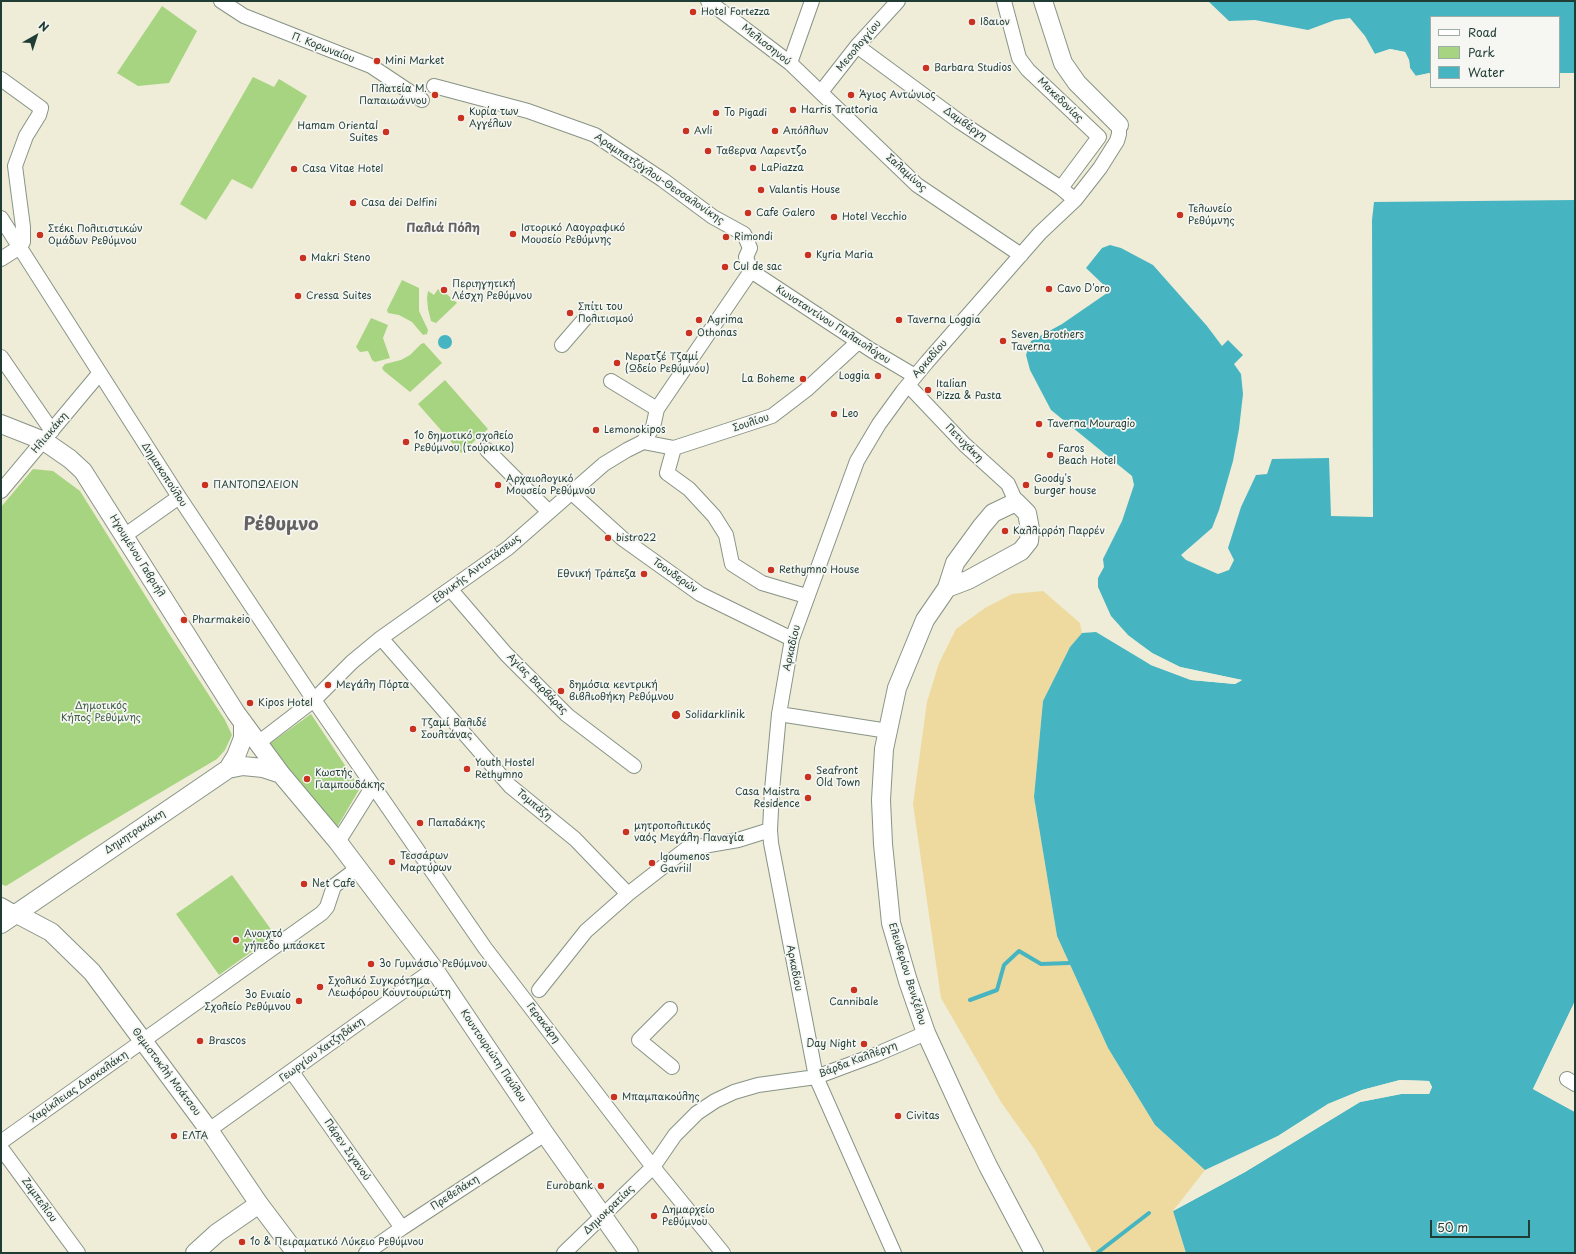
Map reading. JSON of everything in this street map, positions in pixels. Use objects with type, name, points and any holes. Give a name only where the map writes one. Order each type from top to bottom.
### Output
[{"type":"main road","points":[[1043,1],[1063,63],[1077,83],[1119,125]]},
{"type":"main road","name":"Ηγουμένου Γαβριήλ","points":[[1,424],[48,436],[83,471],[243,722]]},
{"type":"main road","points":[[947,588],[968,580],[1021,551],[1029,541],[1030,529],[1027,513],[1016,502]]},
{"type":"main road","name":"Ελευθερίου Βενιζέλου","points":[[1016,502],[993,513],[982,526],[955,563],[947,588],[925,620],[897,688],[884,749],[881,800],[883,844],[891,923],[926,1033],[988,1166],[1034,1253]]},
{"type":"main road","points":[[243,722],[281,774],[338,842]]},
{"type":"main road","name":"Δημητρακάκη","points":[[1,924],[8,909],[228,769],[236,756],[242,738],[243,722]]},
{"type":"main road","points":[[228,769],[250,766],[263,768],[281,774]]},
{"type":"main road","name":"Κουντουριώτη Παύλου","points":[[338,842],[434,969],[626,1252]]},
{"type":"main road","name":"Θεμιστοκλή Μοάτσου","points":[[8,909],[51,932],[92,972],[209,1130],[259,1204],[296,1253]]},
{"type":"main road","points":[[195,1253],[217,1233],[259,1204]]},
{"type":"street","name":"Π. Κορωναίου","points":[[221,1],[244,16],[371,66],[422,100]]},
{"type":"street","name":"Μελισσηνού","points":[[708,1],[790,63],[821,92]]},
{"type":"street","points":[[790,63],[812,1]]},
{"type":"street","name":"Μεσολογγίου","points":[[821,92],[857,46],[898,1]]},
{"type":"street","name":"Μακεδονίας","points":[[1004,1],[1019,58],[1028,70],[1098,137],[1061,188]]},
{"type":"street","name":"Δαμβέργη","points":[[857,46],[960,122],[1061,188],[1075,200]]},
{"type":"street","points":[[1,79],[41,108],[39,115],[26,136],[15,166],[23,227],[23,242],[20,247],[1,258]]},
{"type":"street","name":"Αραμπατζόγλου-Θεσσαλονίκης","points":[[434,86],[528,111],[595,135],[663,180],[713,216],[744,234],[750,248],[746,257],[752,271]]},
{"type":"street","name":"Σαλαμίνος","points":[[821,92],[917,185],[1021,255]]},
{"type":"street","name":"Αρκαδίου","points":[[894,1253],[816,1077],[790,949],[770,830],[779,714],[792,639],[806,596],[857,461],[879,424],[912,381],[1040,233],[1075,200],[1100,168],[1117,141],[1119,125]]},
{"type":"street","name":"Δημακοπούλου","points":[[1,218],[99,374],[314,700]]},
{"type":"street","points":[[643,442],[653,427],[656,409],[752,271]]},
{"type":"street","name":"Κωνσταντίνου Παλαιολόγου","points":[[752,271],[858,342],[912,381]]},
{"type":"street","points":[[562,345],[588,315]]},
{"type":"street","name":"Σουλίου","points":[[643,442],[674,448],[772,416],[806,390],[858,342]]},
{"type":"street","points":[[1,357],[48,436]]},
{"type":"street","name":"Ηλιακάκη","points":[[1,491],[99,374]]},
{"type":"street","points":[[612,381],[656,409]]},
{"type":"street","name":"Πετυχάκη","points":[[912,381],[965,445],[1008,484],[1016,502]]},
{"type":"street","name":"Εθνικής Αντιστάσεως","points":[[314,700],[352,662],[382,638],[508,548],[604,464],[643,442]]},
{"type":"street","points":[[674,448],[667,473],[689,489],[714,516],[726,535],[732,564],[762,583],[806,596]]},
{"type":"street","points":[[488,450],[549,512]]},
{"type":"street","name":"Τσουδερών","points":[[571,492],[623,539],[700,594],[792,639]]},
{"type":"street","points":[[124,536],[179,497]]},
{"type":"street","name":"Αγίας Βαρβάρας","points":[[451,590],[506,654],[567,715],[634,766]]},
{"type":"street","name":"Τομπάζη","points":[[382,638],[510,786],[575,839],[628,894]]},
{"type":"street","points":[[258,743],[314,700],[373,786],[338,842]]},
{"type":"street","points":[[779,714],[888,731]]},
{"type":"street","name":"Γερακάρη","points":[[373,786],[485,948],[653,1167],[723,1253]]},
{"type":"street","points":[[539,990],[586,930],[628,894],[686,849],[738,840],[770,830]]},
{"type":"street","name":"Χαρίκλειας Δασκαλάκη","points":[[1,1142],[322,913],[327,907],[334,886],[358,868]]},
{"type":"street","name":"Γεωργίου Χατζηδάκη","points":[[209,1130],[434,969]]},
{"type":"street","points":[[670,1009],[639,1040],[672,1067]]},
{"type":"street","name":"Βάρδα Καλλέργη","points":[[653,1167],[675,1135],[697,1114],[715,1101],[734,1092],[758,1085],[816,1077],[875,1055],[926,1033]]},
{"type":"street","name":"Πάρεν Σιγανού","points":[[292,1072],[402,1228]]},
{"type":"street","name":"Πρεβελάκη","points":[[366,1253],[545,1134]]},
{"type":"street","name":"Ζαμπελίου","points":[[1,1148],[78,1253]]},
{"type":"street","name":"Δημοκρατίας","points":[[564,1253],[653,1167]]},
{"type":"green space","points":[[162,6],[197,31],[169,83],[138,86],[117,73]]},
{"type":"green space","points":[[253,77],[274,87],[279,79],[307,96],[252,189],[232,179],[206,220],[180,204]]},
{"type":"green space","points":[[402,280],[419,288],[419,311],[428,330],[427,334],[423,335],[412,322],[399,315],[388,313],[387,310]]},
{"type":"green space","points":[[438,289],[441,291],[442,290],[457,303],[436,323],[431,321],[427,298],[428,291],[434,295]]},
{"type":"green space","points":[[371,318],[388,325],[383,338],[390,358],[375,362],[372,360],[368,351],[360,352],[356,347]]},
{"type":"green space","points":[[424,343],[442,363],[410,392],[382,368],[385,364],[401,360],[410,355]]},
{"type":"green space","points":[[445,380],[488,429],[461,453],[418,404]]},
{"type":"green space","name":"Δημοτικός Κήπος Ρεθύμνης","points":[[33,469],[53,471],[80,491],[225,720],[232,735],[225,750],[217,759],[85,837],[6,886],[1,884],[1,507]]},
{"type":"green space","points":[[311,714],[360,788],[336,829],[265,747]]},
{"type":"green space","points":[[232,875],[275,935],[219,975],[176,914]]},
{"type":"sand","points":[[1043,591],[1080,623],[1082,633],[1070,647],[1043,701],[1034,797],[1057,936],[1108,1048],[1155,1125],[1205,1170],[1173,1211],[1186,1253],[1093,1253],[1035,1150],[1001,1102],[941,998],[913,804],[927,702],[939,663],[956,629],[985,608],[1012,594]]},
{"type":"water","points":[[1208,1],[1575,1],[1575,73],[1560,73],[1560,16],[1430,16],[1430,73],[1416,76],[1410,68],[1409,60],[1405,52],[1390,49],[1375,54],[1365,36],[1350,18],[1335,20],[1308,30],[1255,20],[1229,21]]},
{"type":"water","points":[[1575,200],[1575,1001],[1533,1089],[1575,1112],[1575,1253],[1186,1253],[1173,1211],[1245,1172],[1360,1102],[1401,1094],[1429,1094],[1432,1087],[1429,1081],[1400,1080],[1362,1090],[1328,1104],[1278,1136],[1205,1170],[1155,1125],[1108,1048],[1057,936],[1034,797],[1043,701],[1070,647],[1082,633],[1096,632],[1151,665],[1191,680],[1235,684],[1242,680],[1180,667],[1152,653],[1128,635],[1111,616],[1098,587],[1098,578],[1104,567],[1103,559],[1122,521],[1134,485],[1132,476],[1051,410],[1030,370],[1026,355],[1031,341],[1062,324],[1110,291],[1086,268],[1102,248],[1110,245],[1121,248],[1153,265],[1207,326],[1222,346],[1228,340],[1243,355],[1234,364],[1241,374],[1243,394],[1239,429],[1233,461],[1219,510],[1212,528],[1181,555],[1186,560],[1218,574],[1229,570],[1234,560],[1228,548],[1241,507],[1256,475],[1267,474],[1272,459],[1329,458],[1331,516],[1373,517],[1372,220],[1374,202]]},
{"type":"water","points":[[442,335],[448,335],[452,339],[452,345],[448,349],[442,349],[438,345],[438,339]]},
{"type":"pier","points":[[1390,49],[1405,52],[1409,60],[1410,68],[1415,76],[1429,73],[1430,75],[1414,77],[1403,54],[1390,51],[1375,56],[1375,54]]},
{"type":"pier","points":[[1141,645],[1152,653],[1180,667],[1242,680],[1235,684],[1191,680],[1151,665],[1134,653],[1137,653],[1152,663],[1191,678],[1236,681],[1179,669],[1151,655],[1141,647]]},
{"type":"pier","points":[[1575,1001],[1575,1006],[1536,1088],[1575,1109],[1575,1112],[1533,1089]]},
{"type":"pier","points":[[1400,1080],[1429,1081],[1432,1087],[1429,1094],[1401,1094],[1360,1102],[1245,1172],[1173,1211],[1176,1207],[1244,1170],[1359,1101],[1401,1092],[1428,1092],[1430,1087],[1428,1083],[1400,1082],[1363,1091],[1329,1106],[1279,1137],[1204,1172],[1278,1136],[1328,1104],[1362,1090]]},
{"type":"waterway","points":[[970,1000],[997,990],[1004,965],[1019,951],[1041,964],[1069,963]]},
{"type":"waterway","points":[[1097,1253],[1149,1213]]},
{"type":"place","name":"Hotel Fortezza","points":[[693,12]]},
{"type":"place","name":"Ιδαιον","points":[[972,22]]},
{"type":"place","name":"Mini Market","points":[[377,61]]},
{"type":"place","name":"Barbara Studios","points":[[926,68]]},
{"type":"place","name":"Πλατεία Μ. Παπαιωάννου","points":[[435,95]]},
{"type":"place","name":"Άγιος Αντώνιος","points":[[851,95]]},
{"type":"place","name":"Harris Trattoria","points":[[793,110]]},
{"type":"place","name":"To Pigadi","points":[[716,113]]},
{"type":"place","name":"Κυρία των Αγγέλων","points":[[461,118]]},
{"type":"place","name":"Avli","points":[[686,131]]},
{"type":"place","name":"Απόλλων","points":[[775,131]]},
{"type":"place","name":"Hamam Oriental Suites","points":[[386,132]]},
{"type":"place","name":"Ταβερνα Λαρεντζο","points":[[708,151]]},
{"type":"place","name":"LaPiazza","points":[[753,168]]},
{"type":"place","name":"Casa Vitae Hotel","points":[[294,169]]},
{"type":"place","name":"Valantis House","points":[[761,190]]},
{"type":"place","name":"Casa dei Delfini","points":[[353,203]]},
{"type":"place","name":"Cafe Galero","points":[[748,213]]},
{"type":"place","name":"Τελωνείο Ρεθύμνης","points":[[1180,215]]},
{"type":"place","name":"Hotel Vecchio","points":[[834,217]]},
{"type":"place","name":"Ιστορικό Λαoγραφικό Μουσείο Ρεθύμνης","points":[[513,234]]},
{"type":"place","name":"Στέκι Πολιτιστικών Ομάδων Ρεθύμνου","points":[[40,235]]},
{"type":"place","name":"Rimondi","points":[[726,237]]},
{"type":"place","name":"Kyria Maria","points":[[808,255]]},
{"type":"place","name":"Makri Steno","points":[[303,258]]},
{"type":"place","name":"Cul de sac","points":[[725,267]]},
{"type":"place","name":"Cavo D'oro","points":[[1049,289]]},
{"type":"place","name":"Περιηγητική Λέσχη Ρεθύμνου","points":[[444,290]]},
{"type":"place","name":"Cressa Suites","points":[[298,296]]},
{"type":"place","name":"Σπίτι του Πολιτισμού","points":[[570,313]]},
{"type":"place","name":"Agrima","points":[[699,320]]},
{"type":"place","name":"Taverna Loggia","points":[[899,320]]},
{"type":"place","name":"Othonas","points":[[689,333]]},
{"type":"place","name":"Seven Brothers Taverna","points":[[1003,341]]},
{"type":"place","name":"Νερατζέ Τζαμί (Ωδείο Ρεθύμνου)","points":[[617,363]]},
{"type":"place","name":"Loggia","points":[[878,376]]},
{"type":"place","name":"La Boheme","points":[[803,379]]},
{"type":"place","name":"Italian Pizza & Pasta","points":[[928,390]]},
{"type":"place","name":"Leo","points":[[834,414]]},
{"type":"place","name":"Taverna Mouragio","points":[[1039,424]]},
{"type":"place","name":"Lemonokipos","points":[[596,430]]},
{"type":"place","name":"1ο δημοτικό σχολείο Ρεθύμνου (τούρκικο)","points":[[406,442]]},
{"type":"place","name":"Faros Beach Hotel","points":[[1050,455]]},
{"type":"place","name":"ΠΑΝΤΟΠΩΛΕΊΟΝ","points":[[205,485]]},
{"type":"place","name":"Αρχαιολογικό Μουσείο Ρεθύμνου","points":[[498,485]]},
{"type":"place","name":"Goody's burger house","points":[[1026,485]]},
{"type":"place","name":"Καλλιρρόη Παρρέν","points":[[1005,531]]},
{"type":"place","name":"bistro22","points":[[608,538]]},
{"type":"place","name":"Rethymno House","points":[[771,570]]},
{"type":"place","name":"Εθνική Τράπεζα","points":[[644,574]]},
{"type":"place","name":"Pharmakeio","points":[[184,620]]},
{"type":"place","name":"Μεγάλη Πόρτα","points":[[328,685]]},
{"type":"place","name":"δημόσια κεντρική βιβλιοθήκη Ρεθύμνου","points":[[561,691]]},
{"type":"place","name":"Kipos Hotel","points":[[250,703]]},
{"type":"place","name":"Solidarklinik","points":[[676,715]]},
{"type":"place","name":"Τζαμί Βαλιδέ Σουλτάνας","points":[[413,729]]},
{"type":"place","name":"Youth Hostel Rethymno","points":[[467,769]]},
{"type":"place","name":"Seafront Old Town","points":[[808,777]]},
{"type":"place","name":"Κωστής Γιαμπουδάκης","points":[[307,779]]},
{"type":"place","name":"Casa Maistra Residence","points":[[808,798]]},
{"type":"place","name":"Παπαδάκης","points":[[420,823]]},
{"type":"place","name":"μητροπολιτικός ναός Μεγάλη Παναγία","points":[[626,832]]},
{"type":"place","name":"Τεσσάρων Μαρτύρων","points":[[392,862]]},
{"type":"place","name":"Igoumenos Gavriil","points":[[652,863]]},
{"type":"place","name":"Net Cafe","points":[[304,884]]},
{"type":"place","name":"Ανοιχτό γήπεδο μπάσκετ","points":[[236,940]]},
{"type":"place","name":"3o Γυμνάσιο Ρεθύμνου","points":[[371,964]]},
{"type":"place","name":"Σχολικό Συγκρότημα Λεωφόρου Κουντουριώτη","points":[[320,987]]},
{"type":"place","name":"Cannibale","points":[[854,990]]},
{"type":"place","name":"3ο Ενιαίο Σχολείο Ρεθύμνου","points":[[299,1001]]},
{"type":"place","name":"Brascos","points":[[200,1041]]},
{"type":"place","name":"Day Night","points":[[864,1044]]},
{"type":"place","name":"Μπαμπακούλης","points":[[614,1097]]},
{"type":"place","name":"Civitas","points":[[898,1116]]},
{"type":"place","name":"ΕΛΤΑ","points":[[174,1136]]},
{"type":"place","name":"Eurobank","points":[[601,1186]]},
{"type":"place","name":"Δημαρχείο Ρεθύμνου","points":[[654,1216]]},
{"type":"place","name":"1ο & Πειραματικό Λύκειο Ρεθύμνου","points":[[242,1242]]},
{"type":"district","name":"Παλιά Πόλη","points":[[443,229]]},
{"type":"district","name":"Ρέθυμνο","points":[[281,525]]}]
